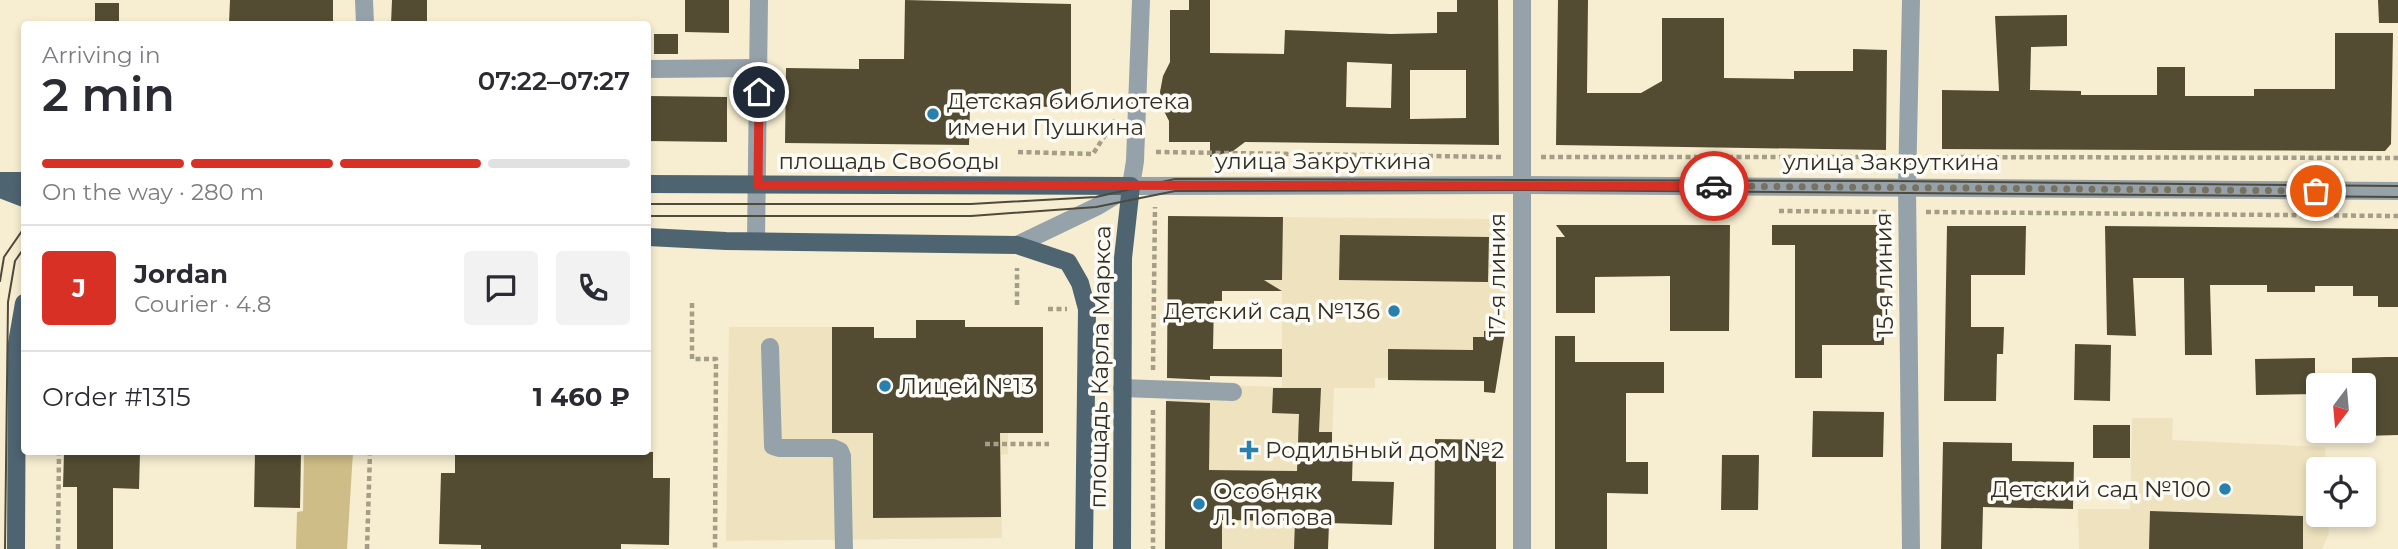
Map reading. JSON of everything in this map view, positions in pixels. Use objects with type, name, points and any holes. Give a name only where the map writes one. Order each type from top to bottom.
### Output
[{"type":"main road","points":[[0,181],[21,181]]},
{"type":"main road","name":"площадь Свободы","points":[[651,184],[1131,186]]},
{"type":"main road","name":"площадь Карла Маркса","points":[[1122,549],[1123,258],[1131,186]]},
{"type":"main road","points":[[0,189],[21,197]]},
{"type":"main road","points":[[651,237],[1017,245]]},
{"type":"main road","name":"площадь Карла Маркса","points":[[1017,245],[1068,262],[1080,283],[1087,309],[1084,549]]},
{"type":"main road","points":[[16,549],[17,342],[21,320]]},
{"type":"street","points":[[364,0],[365,21]]},
{"type":"street","points":[[756,241],[759,0]]},
{"type":"street","points":[[1017,245],[1096,207],[1131,186],[1135,161],[1141,0]]},
{"type":"street","name":"17-я линия","points":[[1521,0],[1522,549]]},
{"type":"street","name":"15-я линия","points":[[1911,0],[1907,187],[1911,549]]},
{"type":"street","points":[[651,69],[760,68]]},
{"type":"street","name":"улица Закруткина","points":[[1131,186],[1521,185],[2398,191]]},
{"type":"street","points":[[770,347],[773,446],[833,448],[840,451],[844,549]]},
{"type":"street","points":[[1122,388],[1233,392]]},
{"type":"path","points":[[1018,152],[1093,153],[1119,113],[1137,112]]},
{"type":"path","points":[[1155,152],[1521,157],[2398,158]]},
{"type":"path","points":[[1155,207],[1168,207]]},
{"type":"path","points":[[1771,211],[2398,216]]},
{"type":"path","points":[[1017,268],[1017,305]]},
{"type":"path","points":[[692,303],[692,359],[716,359],[715,549]]},
{"type":"path","points":[[1048,309],[1071,309]]},
{"type":"path","points":[[985,444],[1049,444]]},
{"type":"path","points":[[58,549],[59,455]]},
{"type":"path","points":[[368,549],[370,455]]},
{"type":"shaded area","points":[[1168,216],[1506,219],[1505,331],[1484,331],[1484,337],[1473,337],[1473,350],[1388,349],[1388,378],[1375,378],[1375,388],[1334,388],[1328,549],[1165,549],[1167,383],[1282,387],[1282,291],[1167,290]]},
{"type":"shaded area","name":"Лицей №13","points":[[916,320],[965,320],[965,338],[1043,327],[1043,433],[1008,433],[1008,454],[1001,455],[1002,538],[726,541],[729,327],[874,327],[874,338],[916,338]]},
{"type":"shaded area","name":"Детский сад №100","points":[[2132,418],[2173,418],[2172,440],[2325,447],[2325,457],[2306,457],[2306,527],[2329,527],[2322,549],[2079,549],[2078,509],[2130,509]]},
{"type":"shaded area","points":[[304,455],[353,455],[347,549],[296,549],[297,512],[303,511]]},
{"type":"building","points":[[230,0],[333,0],[333,21],[229,21]]},
{"type":"building","points":[[392,0],[427,0],[427,21],[391,21]]},
{"type":"building","points":[[685,0],[729,0],[729,33],[685,32]]},
{"type":"building","points":[[905,0],[1071,4],[1071,107],[970,106],[969,145],[785,143],[786,68],[859,69],[859,59],[904,59]]},
{"type":"building","points":[[1189,0],[1210,0],[1210,53],[1284,54],[1285,30],[1437,33],[1437,12],[1457,12],[1457,0],[1498,0],[1499,145],[1245,142],[1233,151],[1210,157],[1210,142],[1169,142],[1169,121],[1162,107],[1160,92],[1163,76],[1170,62],[1170,10],[1189,10]],"holes":[[[1347,62],[1392,64],[1391,108],[1346,107]],[[1410,70],[1466,70],[1466,118],[1410,119]]]},
{"type":"building","points":[[1558,0],[1588,0],[1587,93],[1641,93],[1662,81],[1662,18],[1724,18],[1724,78],[1794,79],[1794,71],[1853,71],[1853,49],[1887,50],[1886,150],[1556,145]]},
{"type":"building","points":[[2378,0],[2398,0],[2398,23],[2379,23]]},
{"type":"building","points":[[95,3],[119,3],[119,21],[95,21]]},
{"type":"building","points":[[2067,15],[2067,46],[2031,47],[2030,90],[2081,91],[2081,95],[2157,95],[2157,67],[2185,67],[2185,96],[2254,96],[2254,89],[2335,89],[2335,33],[2393,33],[2391,144],[2385,151],[1942,149],[1942,90],[1999,91],[1995,16]]},
{"type":"building","points":[[654,34],[678,34],[678,54],[654,54]]},
{"type":"building","points":[[651,96],[727,97],[727,142],[651,141]]},
{"type":"building","points":[[1168,216],[1283,217],[1282,280],[1264,280],[1282,291],[1222,291],[1222,301],[1214,301],[1213,349],[1282,349],[1282,377],[1210,376],[1210,380],[1167,378]]},
{"type":"building","points":[[1556,225],[1730,225],[1729,331],[1670,331],[1670,276],[1595,277],[1595,313],[1556,313],[1556,237],[1565,237]]},
{"type":"building","points":[[1772,225],[1885,225],[1884,345],[1822,345],[1822,378],[1795,378],[1795,245],[1772,245]]},
{"type":"building","points":[[1947,226],[2026,226],[2025,275],[1971,275],[1971,327],[2004,327],[2003,354],[1997,354],[1996,401],[1944,401]]},
{"type":"building","points":[[2105,226],[2398,229],[2398,307],[2378,307],[2378,296],[2353,296],[2353,286],[2315,286],[2315,292],[2267,292],[2267,285],[2210,285],[2212,355],[2185,355],[2184,278],[2133,278],[2136,336],[2107,335]]},
{"type":"building","points":[[1340,235],[1489,237],[1488,282],[1339,280]]},
{"type":"building","points":[[916,320],[965,320],[965,327],[1043,327],[1043,433],[1000,433],[1001,517],[873,518],[873,433],[832,433],[832,327],[874,327],[874,338],[916,338]]},
{"type":"building","points":[[1484,331],[1505,331],[1495,393],[1484,392],[1484,381],[1388,380],[1388,349],[1473,350],[1473,337],[1484,337]]},
{"type":"building","points":[[1555,336],[1575,336],[1575,362],[1664,362],[1664,393],[1626,393],[1626,462],[1648,462],[1648,494],[1607,493],[1607,549],[1555,549]]},
{"type":"building","points":[[2075,344],[2111,345],[2110,401],[2074,400]]},
{"type":"building","points":[[2398,357],[2398,435],[2376,436],[2376,373],[2352,373],[2352,358]]},
{"type":"building","points":[[2315,358],[2315,373],[2306,373],[2306,394],[2256,395],[2255,359]]},
{"type":"building","name":"Родильный дом №2","points":[[1273,388],[1321,388],[1319,432],[1332,432],[1332,444],[1353,445],[1352,481],[1394,482],[1392,525],[1329,523],[1328,549],[1294,549],[1295,521],[1222,520],[1222,549],[1165,549],[1166,401],[1210,403],[1209,470],[1297,471],[1299,414],[1272,413]]},
{"type":"building","points":[[1813,411],[1884,412],[1883,457],[1812,457]]},
{"type":"building","points":[[2093,425],[2130,425],[2130,458],[2093,458]]},
{"type":"building","points":[[1435,439],[1496,440],[1496,549],[1434,549]]},
{"type":"building","points":[[1943,442],[2012,443],[2012,461],[2074,462],[2073,509],[1983,507],[1982,549],[1941,549]]},
{"type":"building","points":[[653,452],[653,478],[670,478],[669,545],[621,544],[621,549],[481,549],[481,545],[439,544],[441,473],[455,473],[455,455],[651,455]]},
{"type":"building","points":[[64,455],[140,455],[139,489],[113,488],[113,549],[77,549],[77,487],[63,487]]},
{"type":"building","points":[[255,455],[301,455],[300,508],[254,507]]},
{"type":"building","points":[[1722,455],[1759,455],[1758,510],[1721,510]]},
{"type":"building","points":[[2150,511],[2303,516],[2303,549],[2149,549]]},
{"type":"tram line","points":[[651,204],[971,204],[1096,197],[1175,179],[1892,181],[2398,186]]},
{"type":"tram line","points":[[651,216],[971,216],[1096,207],[1175,191],[1521,190],[2398,197]]},
{"type":"tram line","points":[[0,281],[4,257],[21,232]]},
{"type":"tram line","points":[[5,549],[8,302],[15,261],[21,252]]},
{"type":"way so far","points":[[1714,186],[2316,191]]},
{"type":"place","name":"Детская библиотека имени Пушкина","points":[[933,114]]},
{"type":"place","name":"Детский сад №136","points":[[1394,311]]},
{"type":"place","name":"Лицей №13","points":[[885,386]]},
{"type":"place","name":"Родильный дом №2","points":[[1249,450]]},
{"type":"place","name":"Детский сад №100","points":[[2225,489]]},
{"type":"place","name":"Особняк Л. Попова","points":[[1199,504]]},
{"type":"route","points":[[759,92],[758,185],[1714,186]]}]
